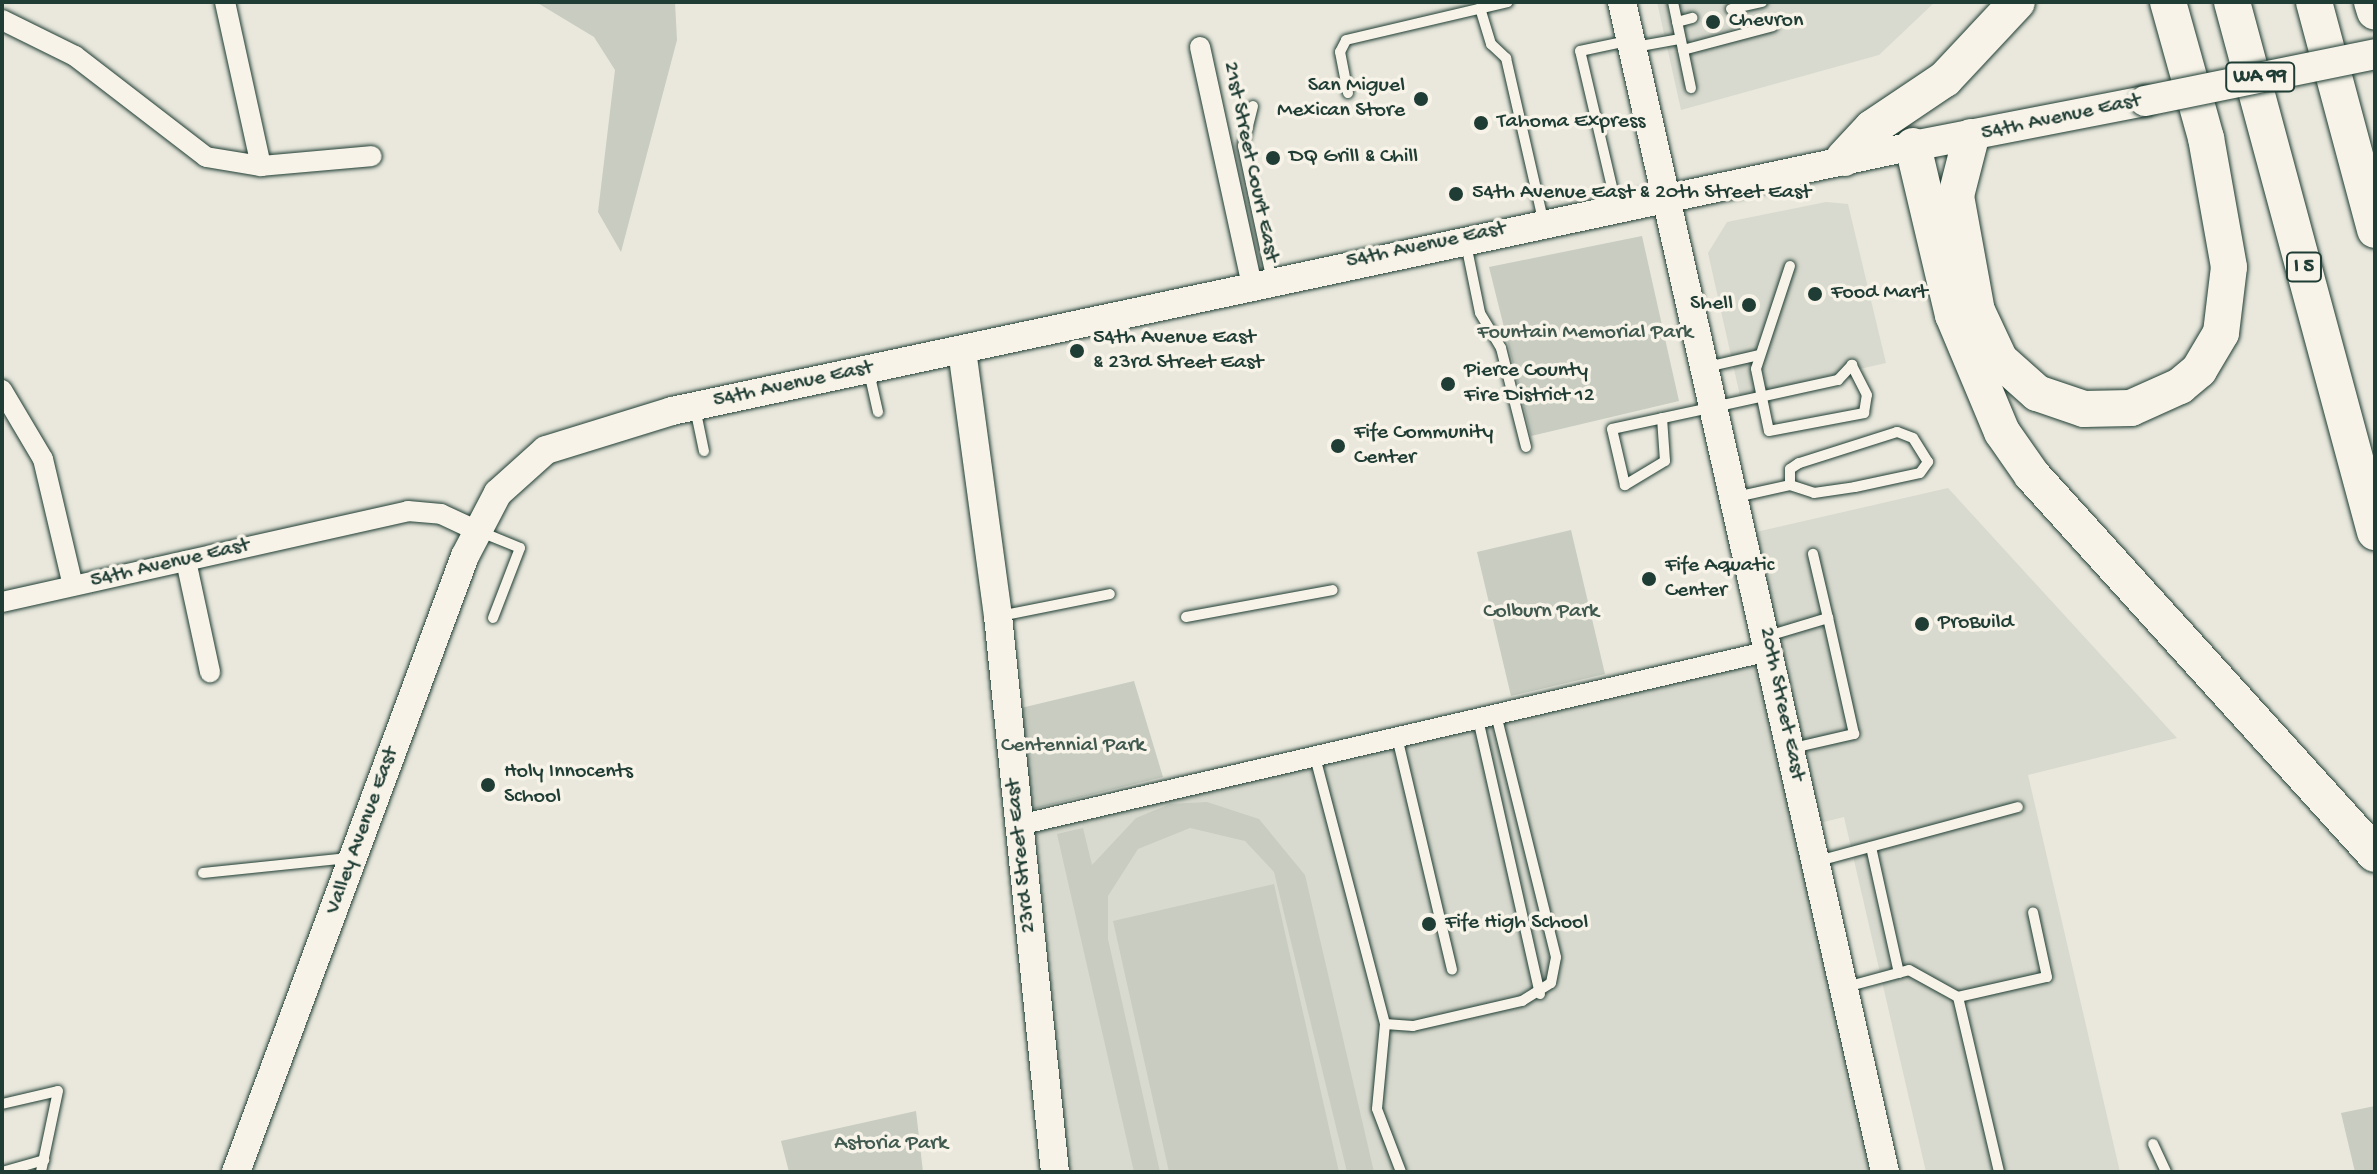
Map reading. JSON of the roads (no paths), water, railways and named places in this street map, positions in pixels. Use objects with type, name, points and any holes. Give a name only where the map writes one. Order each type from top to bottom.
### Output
[{"type":"highway","points":[[1844,158],[1872,128],[1945,79],[2017,2]]},
{"type":"highway","points":[[1971,137],[1956,196],[1977,311],[2000,360],[2037,393],[2084,409],[2131,408],[2180,386],[2199,370],[2221,333],[2229,267],[2206,138],[2168,2]]},
{"type":"highway","name":"I 5","points":[[2232,2],[2375,532]]},
{"type":"highway","points":[[2314,2],[2375,230]]},
{"type":"highway","points":[[2372,2],[2375,12]]},
{"type":"highway","points":[[1913,146],[1949,302],[2002,432],[2051,497],[2375,854]]},
{"type":"main road","name":"20th Street East","points":[[1622,2],[1668,193],[1885,1172]]},
{"type":"main road","name":"54th Avenue East","points":[[498,493],[556,445],[694,406],[962,350],[1668,193],[1844,158],[1971,137],[2375,54]]},
{"type":"main road","name":"23rd Street East","points":[[962,350],[998,616],[1055,1172]]},
{"type":"main road","name":"Valley Avenue East","points":[[236,1172],[477,531],[498,493]]},
{"type":"street","points":[[225,2],[261,166]]},
{"type":"street","points":[[2,20],[75,56],[189,149],[261,166],[372,156]]},
{"type":"street","name":"21st Street Court East","points":[[1200,47],[1262,284]]},
{"type":"street","points":[[2,390],[43,459],[73,586]]},
{"type":"street","name":"54th Avenue East","points":[[2,602],[408,511],[441,514],[477,531]]},
{"type":"street","points":[[186,561],[210,672]]},
{"type":"street","points":[[1019,825],[1487,716],[1767,644]]},
{"type":"lane","points":[[1348,93],[1340,54],[1346,40],[1508,2]]},
{"type":"lane","points":[[1673,2],[1691,88]]},
{"type":"lane","points":[[1731,9],[1762,2]]},
{"type":"lane","points":[[1480,8],[1487,38],[1506,58],[1543,220]]},
{"type":"lane","points":[[1677,22],[1692,18]]},
{"type":"lane","points":[[1616,204],[1580,51],[1632,44],[1682,44],[1773,26]]},
{"type":"lane","points":[[1253,106],[1243,146],[1262,284]]},
{"type":"lane","points":[[1465,238],[1480,313],[1501,348],[1526,447]]},
{"type":"lane","points":[[1662,418],[1665,461],[1625,485],[1612,429],[1662,418],[1761,397],[1841,379],[1852,365],[1868,402],[1860,416],[1772,434],[1761,397],[1759,355],[1790,266]]},
{"type":"lane","points":[[1705,367],[1759,355]]},
{"type":"lane","points":[[868,370],[878,412]]},
{"type":"lane","points":[[694,406],[704,451]]},
{"type":"lane","points":[[1734,497],[1790,485],[1814,493],[1855,487],[1920,473],[1928,462],[1913,438],[1897,432],[1799,463],[1790,469],[1790,485]]},
{"type":"lane","points":[[477,531],[520,548],[493,618]]},
{"type":"lane","points":[[1791,749],[1854,734],[1813,554]]},
{"type":"lane","points":[[1186,617],[1333,590]]},
{"type":"lane","points":[[998,616],[1110,594]]},
{"type":"lane","points":[[1767,644],[1828,618]]},
{"type":"lane","points":[[1487,716],[1540,994]]},
{"type":"lane","points":[[1385,1024],[1413,1026],[1540,994],[1554,976],[1554,947],[1487,716]]},
{"type":"lane","points":[[1397,737],[1452,970]]},
{"type":"lane","points":[[1315,757],[1385,1024],[1377,1109],[1401,1172]]},
{"type":"lane","points":[[1816,861],[2018,807]]},
{"type":"lane","points":[[1871,847],[1899,973]]},
{"type":"lane","points":[[203,873],[353,858]]},
{"type":"lane","points":[[1844,987],[1909,970],[1958,997],[2047,977],[2033,912]]},
{"type":"lane","points":[[1958,997],[1999,1172]]},
{"type":"lane","points":[[2,1104],[58,1091],[41,1172]]},
{"type":"lane","points":[[2153,1144],[2166,1172]]},
{"type":"lane","points":[[2,1172],[44,1160]]},
{"type":"place","name":"Chevron","points":[[1713,22]]},
{"type":"place","name":"San Miguel Mexican Store","points":[[1421,99]]},
{"type":"place","name":"Tahoma Express","points":[[1481,123]]},
{"type":"place","name":"DQ Grill & Chill","points":[[1273,158]]},
{"type":"place","name":"54th Avenue East & 20th Street East","points":[[1456,194]]},
{"type":"place","name":"Food Mart","points":[[1815,294]]},
{"type":"place","name":"Shell","points":[[1749,305]]},
{"type":"place","name":"54th Avenue East & 23rd Street East","points":[[1077,351]]},
{"type":"place","name":"Pierce County Fire District 12","points":[[1448,384]]},
{"type":"place","name":"Fife Community Center","points":[[1338,446]]},
{"type":"place","name":"Fife Aquatic Center","points":[[1649,579]]},
{"type":"place","name":"ProBuild","points":[[1922,624]]},
{"type":"place","name":"Holy Innocents School","points":[[488,785]]},
{"type":"place","name":"Fife High School","points":[[1429,924]]},
{"type":"park label","name":"Fountain Memorial Park","points":[[1585,334]]},
{"type":"park label","name":"Colburn Park","points":[[1541,613]]},
{"type":"park label","name":"Centennial Park","points":[[1073,747]]},
{"type":"park label","name":"Astoria Park","points":[[891,1145]]}]
